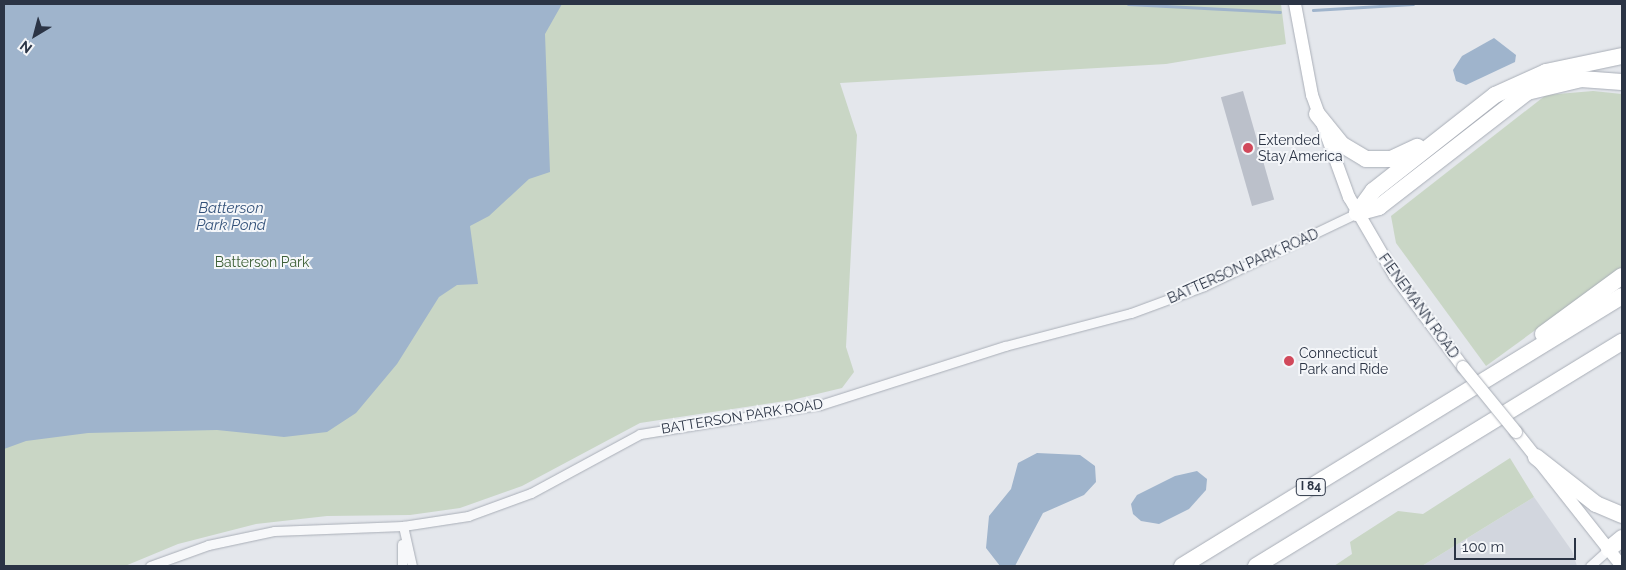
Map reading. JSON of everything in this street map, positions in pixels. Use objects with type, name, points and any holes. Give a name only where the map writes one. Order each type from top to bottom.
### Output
[{"type":"highway","points":[[1357,213],[1365,198],[1480,104],[1519,82],[1563,67],[1622,56]]},
{"type":"highway","points":[[1357,213],[1379,207],[1527,92],[1581,79],[1622,82]]},
{"type":"highway","points":[[1317,114],[1342,144],[1369,159],[1391,159],[1434,141]]},
{"type":"highway","points":[[1441,409],[1622,276]]},
{"type":"highway","name":"I 84","points":[[1182,566],[1441,409],[1622,296]]},
{"type":"highway","points":[[1256,566],[1622,342]]},
{"type":"highway","points":[[1590,362],[1622,351]]},
{"type":"highway","points":[[1536,457],[1596,504],[1622,514]]},
{"type":"highway","points":[[1608,549],[1622,538]]},
{"type":"main road","name":"FIENEMANN ROAD","points":[[1295,4],[1317,114],[1357,213],[1405,291],[1622,566]]},
{"type":"street","name":"BATTERSON PARK ROAD","points":[[150,566],[208,545],[260,533],[318,526],[403,526],[445,522],[504,504],[640,434],[820,405],[1138,311],[1204,286],[1357,213]]},
{"type":"street","points":[[402,566],[403,526]]},
{"type":"street","points":[[403,526],[412,566]]},
{"type":"street","points":[[1590,566],[1608,549]]},
{"type":"shaded area","points":[[1534,497],[1572,551],[1577,566],[1422,566]]},
{"type":"green space","name":"Batterson Park","points":[[4,4],[1281,4],[1286,44],[1166,64],[840,83],[857,135],[846,347],[854,372],[842,388],[792,400],[640,423],[522,486],[460,508],[410,515],[327,516],[256,524],[178,544],[125,566],[4,566]]},
{"type":"green space","points":[[1593,91],[1622,94],[1622,267],[1486,366],[1396,243],[1391,216],[1546,95]]},
{"type":"green space","points":[[1510,458],[1534,497],[1422,566],[1334,566],[1352,554],[1350,542],[1398,511],[1423,514]]},
{"type":"water","name":"Batterson Park Pond","points":[[4,4],[562,4],[545,34],[550,172],[529,179],[489,216],[470,226],[478,284],[457,285],[439,297],[397,364],[356,413],[327,432],[284,437],[217,430],[88,433],[26,441],[4,449]]},
{"type":"water","points":[[1494,38],[1516,55],[1515,62],[1466,85],[1456,81],[1453,70],[1462,56]]},
{"type":"water","points":[[1037,453],[1080,455],[1095,466],[1096,482],[1084,495],[1043,513],[1015,566],[1000,566],[986,548],[989,516],[1011,489],[1018,463]]},
{"type":"water","points":[[1197,471],[1207,479],[1206,490],[1189,509],[1159,524],[1141,521],[1133,514],[1131,504],[1137,495],[1175,476]]},
{"type":"building","name":"Extended Stay America","points":[[1243,91],[1274,200],[1252,206],[1221,97]]},
{"type":"waterway","points":[[1128,4],[1280,12]]},
{"type":"waterway","points":[[1313,10],[1413,4]]},
{"type":"place","name":"Extended Stay America","points":[[1248,148]]},
{"type":"place","name":"Connecticut Park and Ride","points":[[1289,361]]}]
